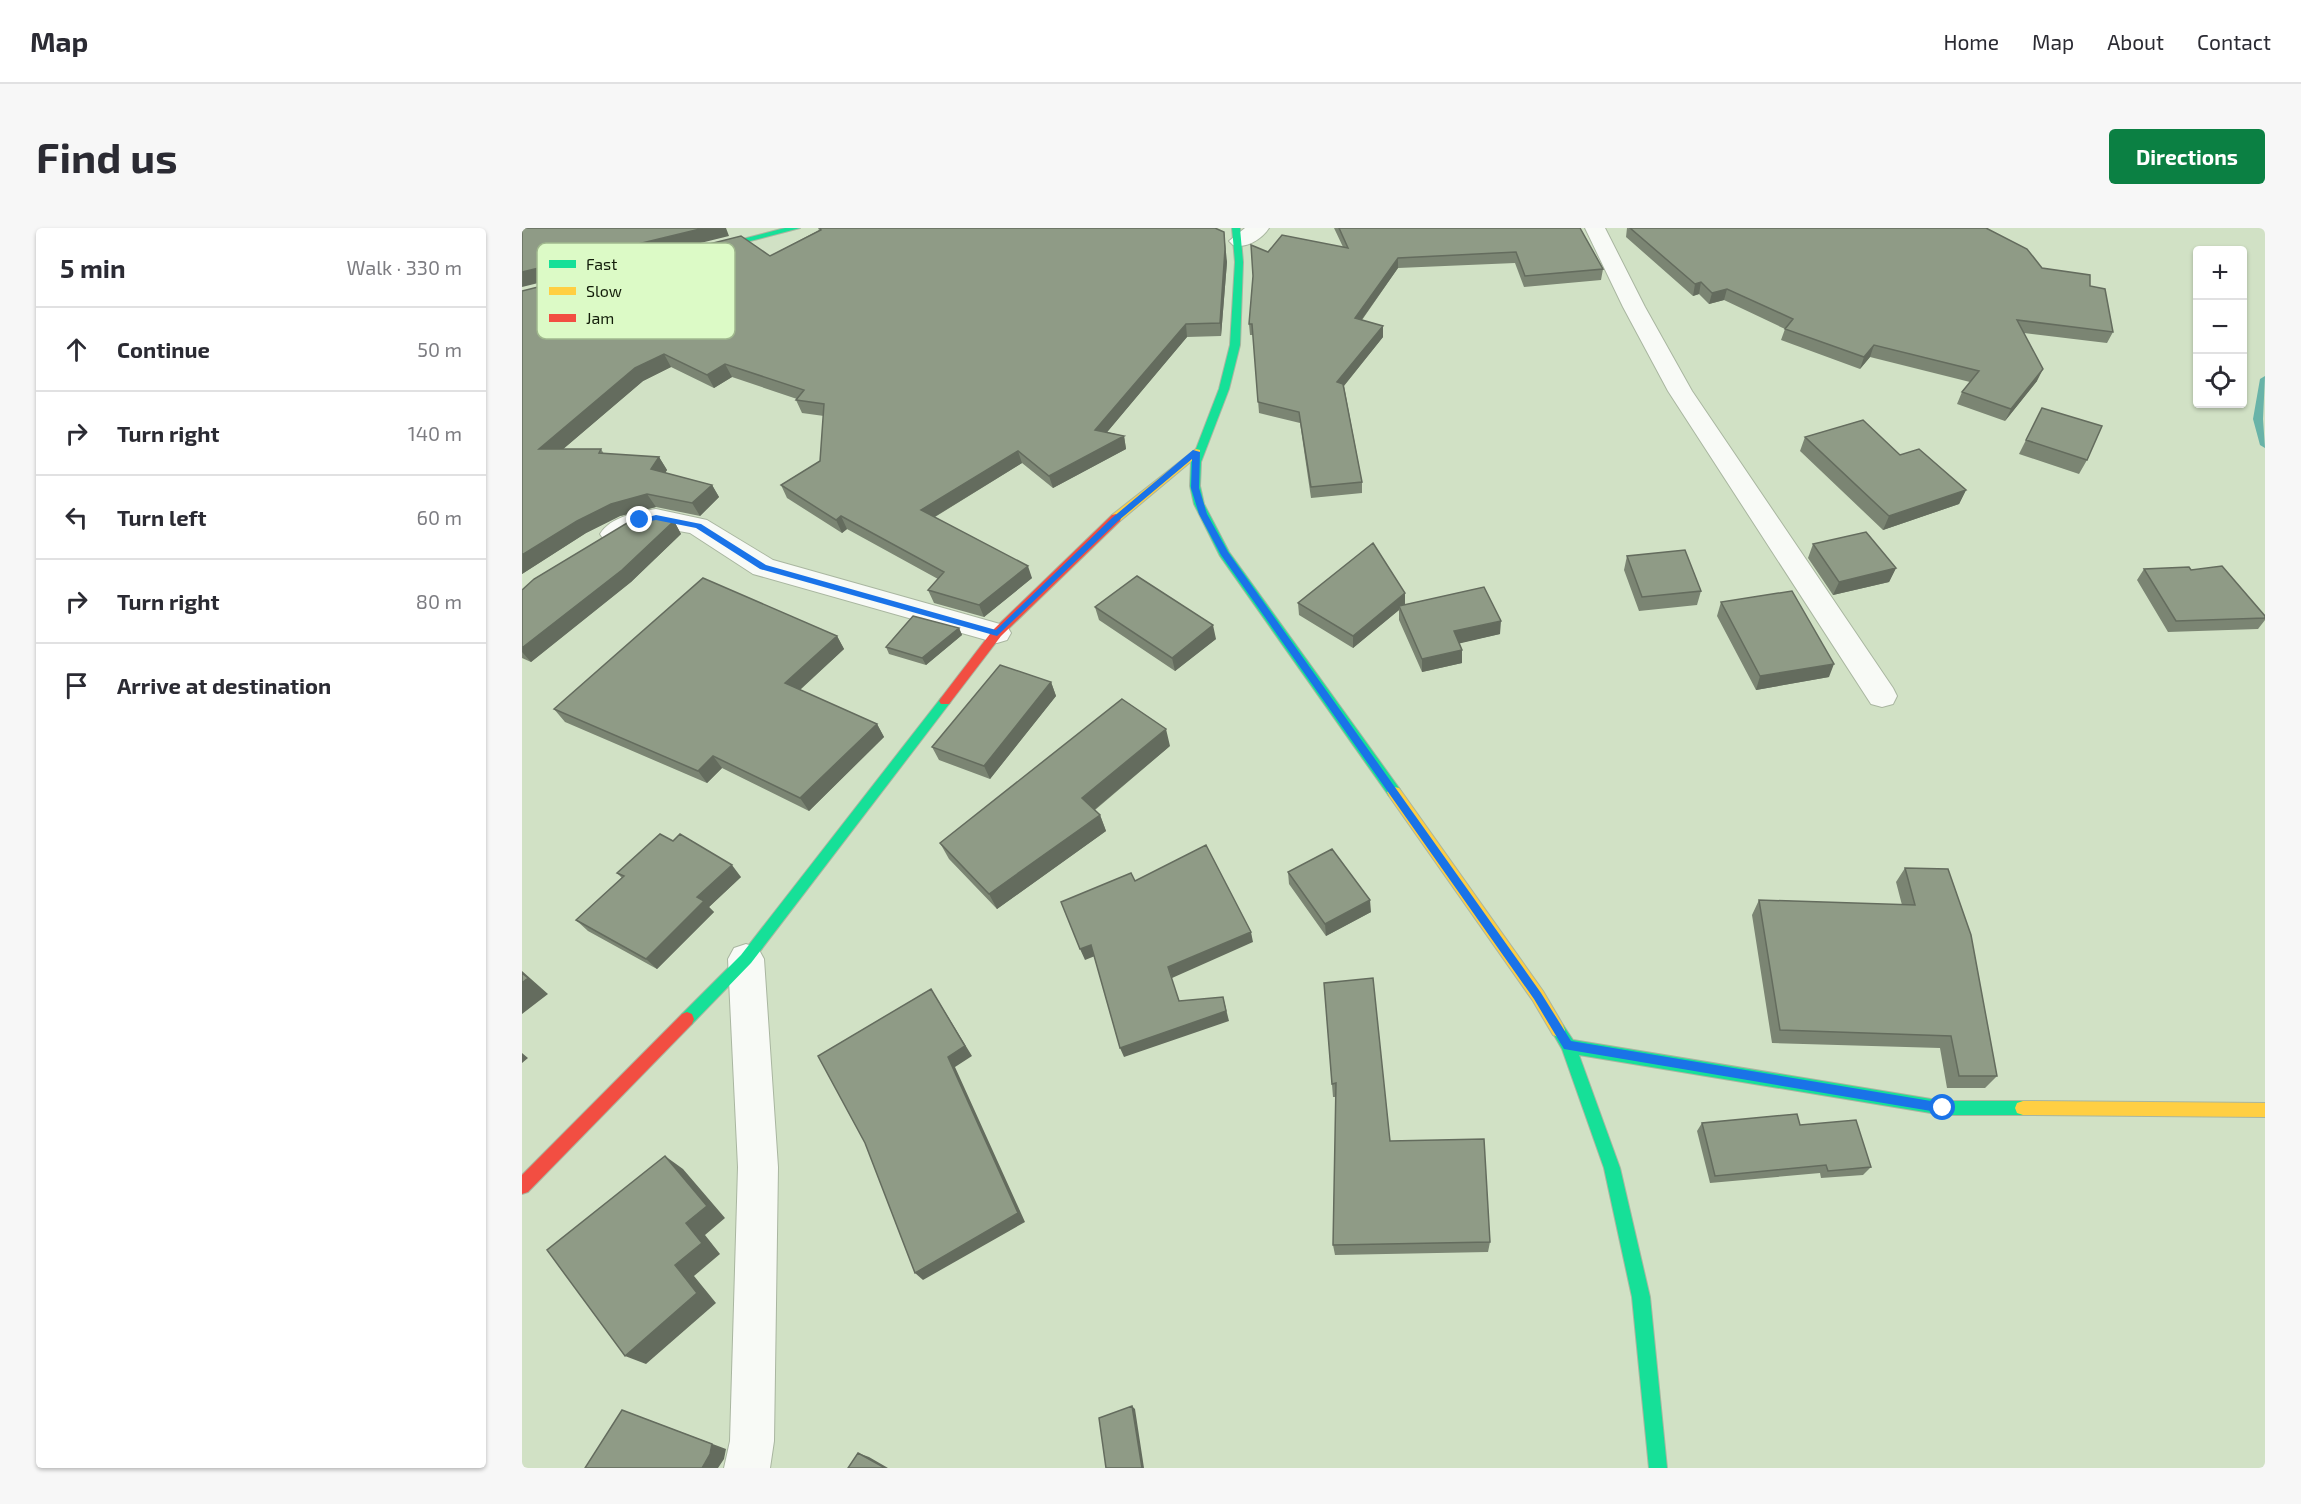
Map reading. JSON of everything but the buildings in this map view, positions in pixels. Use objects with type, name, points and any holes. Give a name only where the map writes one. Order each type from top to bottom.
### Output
[{"type":"street","points":[[733,243],[796,228]]},
{"type":"street","points":[[522,1186],[746,959],[997,633],[1115,519],[1196,452],[1219,405],[1233,364],[1237,339],[1238,234],[1259,228]]},
{"type":"street","points":[[1595,228],[1634,307],[1680,391],[1882,696]]},
{"type":"street","points":[[1196,452],[1195,488],[1203,514],[1224,553],[1538,996],[1568,1046],[1612,1168],[1641,1297],[1658,1468]]},
{"type":"street","points":[[591,548],[640,520],[656,518],[698,526],[763,567],[997,633]]},
{"type":"street","points":[[746,959],[758,1167],[752,1441],[747,1468]]},
{"type":"street","points":[[1568,1046],[1943,1108],[2265,1110]]},
{"type":"waterway","points":[[2265,379],[2258,419],[2265,445]]},
{"type":"traffic: fast","points":[[733,243],[796,228]]},
{"type":"traffic: fast","points":[[1236,228],[1239,262],[1235,345],[1224,389],[1196,462],[1195,486],[1199,504],[1224,553],[1394,792]]},
{"type":"traffic: fast","points":[[687,1019],[746,959],[945,701]]},
{"type":"traffic: fast","points":[[1558,1030],[1568,1046],[1612,1168],[1641,1297],[1658,1468]]},
{"type":"traffic: fast","points":[[1568,1046],[1943,1108],[2023,1108]]},
{"type":"traffic: slow","points":[[1116,518],[1196,452]]},
{"type":"traffic: slow","points":[[1394,792],[1538,996],[1558,1030]]},
{"type":"traffic: slow","points":[[2023,1108],[2265,1110]]},
{"type":"traffic: jam","points":[[945,701],[997,633],[1116,518]]},
{"type":"traffic: jam","points":[[522,1186],[687,1019]]},
{"type":"route","points":[[640,520],[656,518],[698,526],[763,567],[997,633],[1115,519],[1196,452],[1195,488],[1203,514],[1224,553],[1538,996],[1568,1046],[1943,1108]]}]
